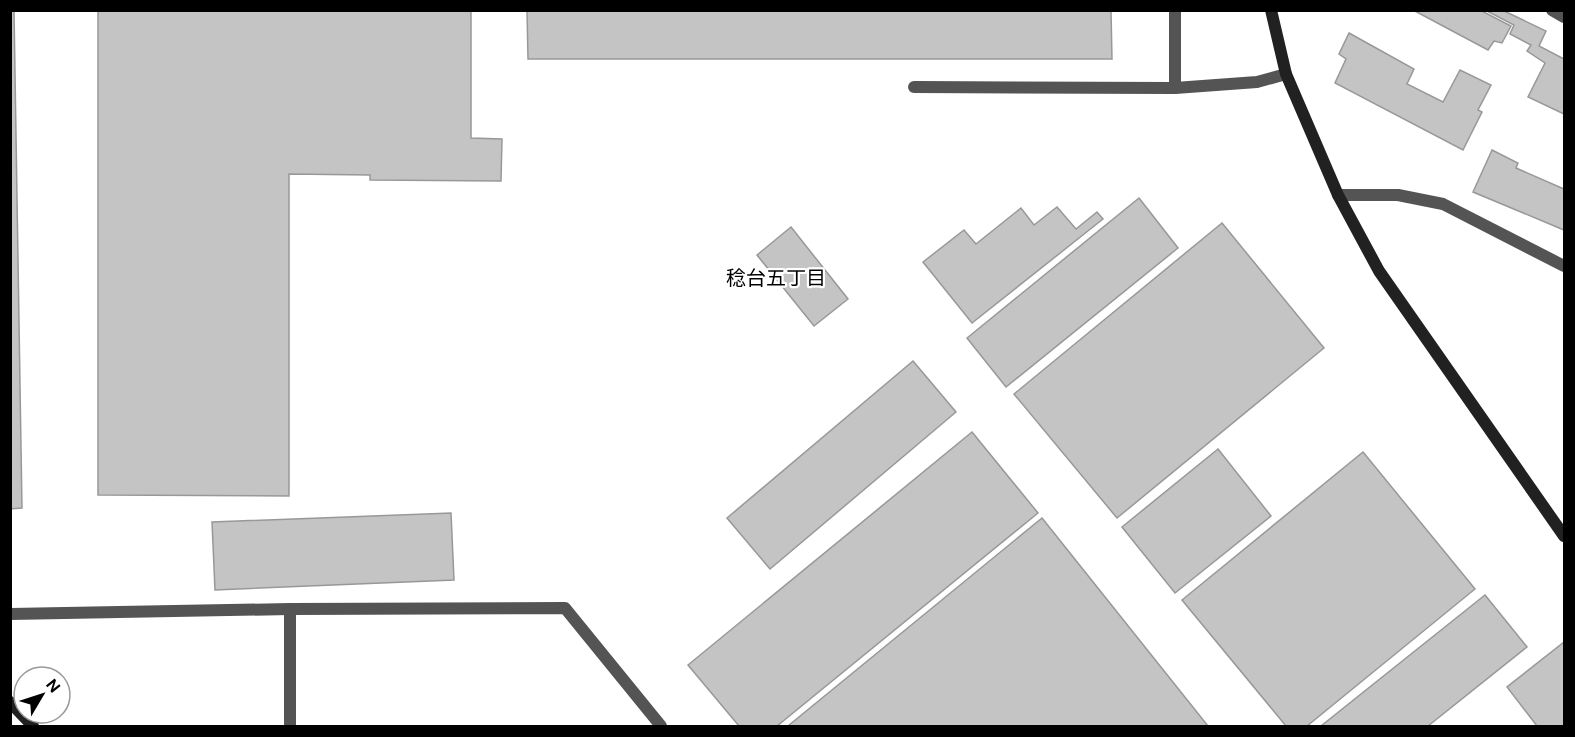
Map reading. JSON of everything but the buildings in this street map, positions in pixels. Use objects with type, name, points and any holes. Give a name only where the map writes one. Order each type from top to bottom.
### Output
[{"type":"street","points":[[1175,10],[1175,88]]},
{"type":"street","points":[[1271,10],[1286,74],[1338,195],[1379,271],[1564,536]]},
{"type":"street","points":[[1552,10],[1564,17]]},
{"type":"street","points":[[914,87],[1175,88],[1257,82],[1286,74]]},
{"type":"street","points":[[1338,195],[1398,195],[1443,204],[1564,266]]},
{"type":"street","points":[[10,614],[290,609],[566,608],[661,726]]},
{"type":"street","points":[[290,609],[290,726]]},
{"type":"street","points":[[10,702],[33,726]]},
{"type":"district","name":"稔台五丁目","points":[[776,278]]}]
